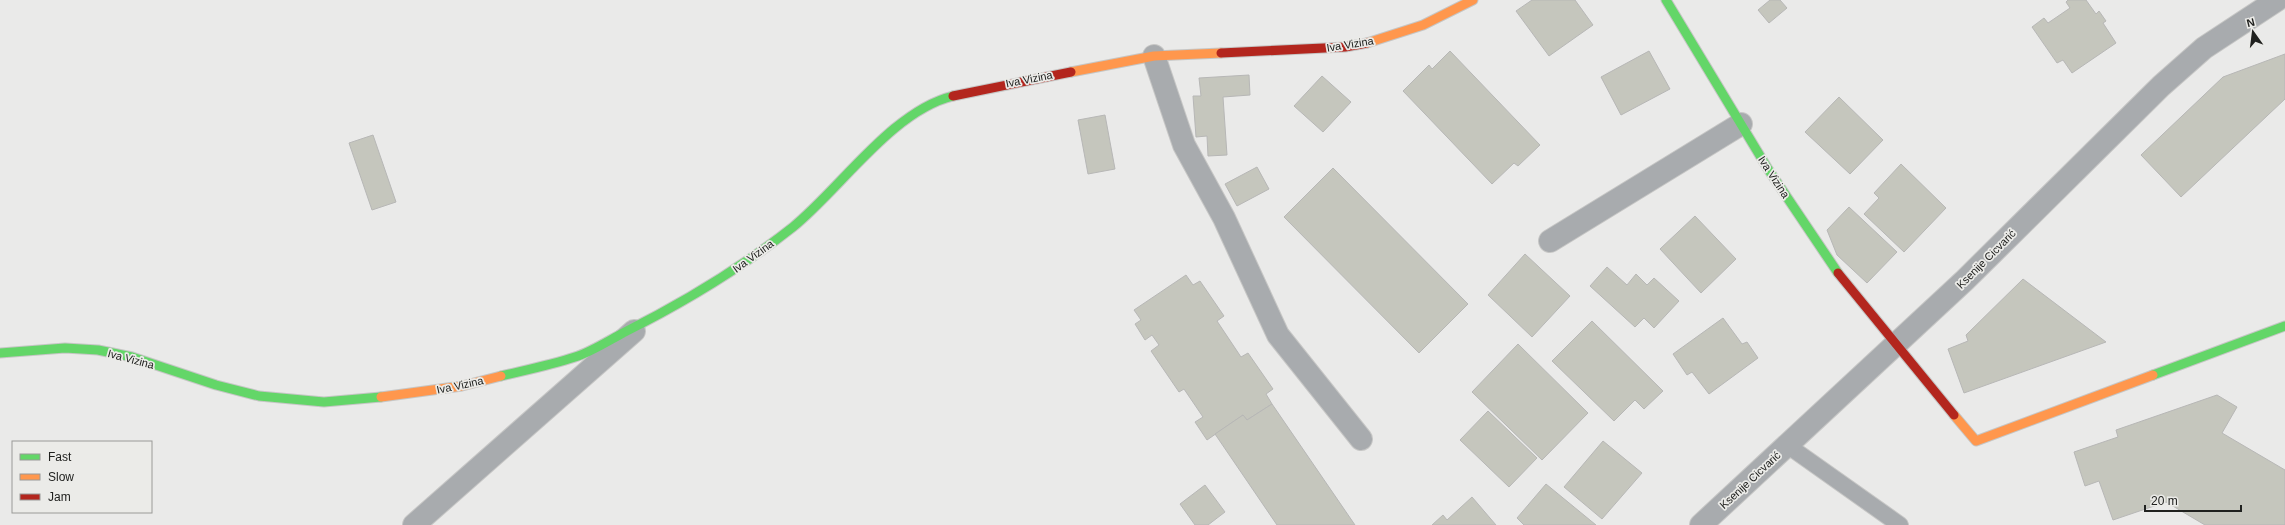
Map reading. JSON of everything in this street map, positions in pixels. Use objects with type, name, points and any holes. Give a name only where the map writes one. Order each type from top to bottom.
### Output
[{"type":"street","name":"Iva Vizina","points":[[0,353],[65,348],[98,350],[132,357],[216,385],[260,396],[324,402],[414,394],[462,386],[576,357],[643,323],[735,270],[794,226],[885,138],[912,115],[944,98],[984,88],[1154,56],[1345,47],[1379,40],[1423,25],[1473,0]]},
{"type":"street","name":"Iva Vizina","points":[[1666,0],[1768,169],[1840,276],[1976,440],[2285,326]]},
{"type":"street","name":"Ksenije Cicvarić","points":[[1701,525],[1965,280],[2161,86],[2204,48],[2249,16],[2277,0]]},
{"type":"street","points":[[1154,56],[1184,145],[1224,218],[1278,335],[1361,439]]},
{"type":"street","points":[[1550,240],[1741,124]]},
{"type":"street","points":[[414,525],[643,323]]},
{"type":"lane","points":[[1787,445],[1900,525]]},
{"type":"building","points":[[1532,0],[1575,0],[1593,25],[1549,56],[1516,11]]},
{"type":"building","points":[[1770,0],[1780,0],[1787,8],[1769,23],[1758,10]]},
{"type":"building","points":[[2068,0],[2086,0],[2096,14],[2099,11],[2106,21],[2103,23],[2116,43],[2072,73],[2063,60],[2057,63],[2032,27],[2044,18],[2048,23],[2070,8],[2066,2]]},
{"type":"building","points":[[1450,51],[1540,145],[1518,166],[1514,163],[1492,184],[1403,91],[1429,65],[1432,69]]},
{"type":"building","points":[[1649,51],[1670,89],[1621,115],[1601,77]]},
{"type":"building","points":[[2285,54],[2285,99],[2181,197],[2141,155],[2223,77]]},
{"type":"building","points":[[1249,75],[1250,95],[1223,97],[1227,155],[1208,156],[1207,136],[1196,137],[1193,96],[1201,96],[1199,78]]},
{"type":"building","points":[[1322,76],[1351,102],[1323,132],[1294,106]]},
{"type":"building","points":[[1839,97],[1883,140],[1850,174],[1805,132]]},
{"type":"building","points":[[1105,115],[1115,169],[1088,174],[1078,120]]},
{"type":"building","points":[[373,135],[396,202],[372,210],[349,143]]},
{"type":"building","points":[[1901,164],[1946,208],[1904,252],[1864,214],[1879,198],[1874,193]]},
{"type":"building","points":[[1257,167],[1269,189],[1237,206],[1225,184]]},
{"type":"building","points":[[1333,168],[1468,304],[1419,353],[1284,217]]},
{"type":"building","points":[[1849,207],[1897,252],[1867,283],[1837,255],[1827,230]]},
{"type":"building","points":[[1695,216],[1736,259],[1701,293],[1660,249]]},
{"type":"building","points":[[1525,254],[1570,296],[1532,337],[1488,295]]},
{"type":"building","points":[[1607,267],[1627,285],[1636,274],[1647,285],[1654,278],[1679,301],[1654,328],[1644,318],[1635,327],[1590,286]]},
{"type":"building","points":[[1186,275],[1193,285],[1200,281],[1224,316],[1217,321],[1241,357],[1248,353],[1273,389],[1266,394],[1272,404],[1247,420],[1243,415],[1207,440],[1195,422],[1203,417],[1184,389],[1179,392],[1151,351],[1159,345],[1152,335],[1145,340],[1135,324],[1141,320],[1134,310]]},
{"type":"building","points":[[2023,279],[2106,342],[1964,393],[1948,349],[1968,341],[1966,335]]},
{"type":"building","points":[[1723,318],[1742,344],[1747,342],[1758,358],[1709,394],[1692,372],[1687,375],[1673,354]]},
{"type":"building","points":[[1592,321],[1663,391],[1644,409],[1635,400],[1614,421],[1552,361]]},
{"type":"building","points":[[1518,344],[1588,413],[1542,460],[1472,392]]},
{"type":"building","points":[[2217,395],[2237,407],[2222,433],[2285,470],[2285,525],[2205,525],[2166,502],[2113,520],[2099,481],[2085,486],[2074,452],[2118,437],[2116,430]]},
{"type":"building","points":[[1272,404],[1355,525],[1277,525],[1215,434],[1243,415],[1247,420]]},
{"type":"building","points":[[1488,411],[1537,458],[1509,487],[1460,440]]},
{"type":"building","points":[[1603,441],[1642,473],[1602,519],[1564,487]]},
{"type":"building","points":[[1546,484],[1596,525],[1524,525],[1517,518]]},
{"type":"building","points":[[1205,485],[1225,512],[1208,525],[1195,525],[1180,504]]},
{"type":"building","points":[[1472,497],[1496,525],[1432,525],[1443,515],[1447,520]]},
{"type":"traffic: fast","points":[[1666,0],[1768,169],[1838,273]]},
{"type":"traffic: fast","points":[[501,376],[575,357],[587,352],[668,310],[732,271],[793,227],[811,211],[868,152],[909,117],[931,104],[953,96]]},
{"type":"traffic: fast","points":[[2153,375],[2285,326]]},
{"type":"traffic: fast","points":[[0,353],[65,348],[98,350],[132,357],[216,385],[259,396],[324,402],[381,397]]},
{"type":"traffic: slow","points":[[1367,43],[1423,25],[1473,0]]},
{"type":"traffic: slow","points":[[1071,72],[1154,56],[1221,53]]},
{"type":"traffic: slow","points":[[1954,415],[1976,441],[2153,375]]},
{"type":"traffic: slow","points":[[381,397],[462,386],[501,376]]},
{"type":"traffic: jam","points":[[1221,53],[1345,47],[1367,43]]},
{"type":"traffic: jam","points":[[953,96],[1071,72]]},
{"type":"traffic: jam","points":[[1838,273],[1954,415]]}]
